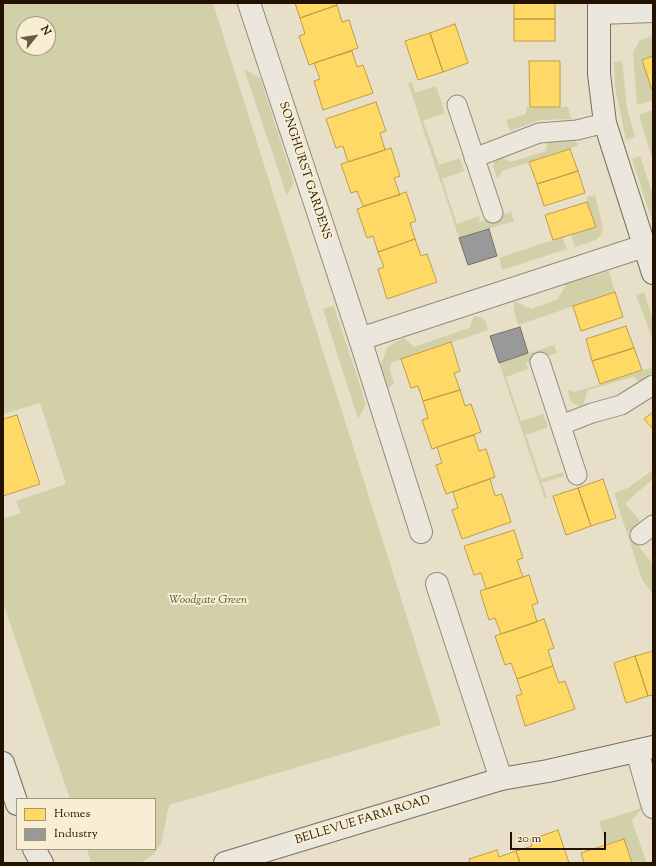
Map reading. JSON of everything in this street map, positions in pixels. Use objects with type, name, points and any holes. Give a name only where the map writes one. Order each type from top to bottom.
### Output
[{"type":"street","name":"SONGHURST GARDENS","points":[[249,3],[360,339],[421,532]]},
{"type":"street","points":[[653,11],[599,8],[599,74],[605,123],[653,273]]},
{"type":"street","points":[[360,339],[644,246]]},
{"type":"street","points":[[437,584],[501,779]]},
{"type":"street","points":[[645,749],[653,807]]},
{"type":"street","name":"BELLEVUE FARM ROAD","points":[[225,863],[501,779],[548,771],[645,749]]},
{"type":"street","points":[[3,762],[16,801]]},
{"type":"street","points":[[35,850],[42,863]]},
{"type":"lane","points":[[457,105],[493,213]]},
{"type":"lane","points":[[474,158],[539,133],[559,130],[577,130],[605,123]]},
{"type":"lane","points":[[540,362],[577,475]]},
{"type":"lane","points":[[561,425],[592,413],[621,405],[653,385]]},
{"type":"green space","name":"Woodgate Green","points":[[3,3],[213,3],[441,725],[169,805],[161,844],[153,855],[140,863],[91,863],[87,850],[156,850],[156,798],[70,798],[3,603],[3,519],[21,513],[16,501],[66,484],[40,403],[3,414]]},
{"type":"green space","points":[[653,35],[653,56],[642,60],[653,93],[653,100],[637,105],[633,53],[639,41]]},
{"type":"green space","points":[[622,61],[627,108],[635,137],[626,140],[615,87],[614,62]]},
{"type":"green space","points":[[244,69],[260,78],[294,183],[287,196]]},
{"type":"green space","points":[[412,82],[415,93],[436,86],[445,113],[423,121],[439,165],[460,158],[464,171],[442,179],[457,224],[479,216],[480,222],[511,212],[514,221],[459,238],[408,83]]},
{"type":"green space","points":[[526,107],[568,107],[571,119],[540,120],[510,131],[506,120],[526,114]]},
{"type":"green space","points":[[653,110],[653,162],[639,115]]},
{"type":"green space","points":[[575,138],[578,146],[502,171],[497,178],[493,166],[494,162],[500,157],[511,162],[546,151],[547,142]]},
{"type":"green space","points":[[640,156],[653,195],[653,224],[632,159]]},
{"type":"green space","points":[[595,195],[603,227],[601,235],[596,240],[575,247],[571,234],[595,227],[586,197]]},
{"type":"green space","points":[[562,237],[567,249],[502,270],[499,258]]},
{"type":"green space","points":[[609,271],[615,292],[518,325],[514,311],[514,301],[531,309],[558,299],[566,284]]},
{"type":"green space","points":[[644,292],[653,320],[653,341],[636,295]]},
{"type":"green space","points":[[334,306],[366,404],[358,419],[323,309]]},
{"type":"green space","points":[[474,316],[485,320],[488,330],[391,363],[390,371],[394,383],[386,390],[380,367],[387,348],[404,338],[414,347],[469,328]]},
{"type":"green space","points":[[554,345],[557,353],[526,363],[528,369],[506,377],[521,421],[543,414],[548,427],[526,435],[541,479],[563,472],[564,476],[542,483],[547,498],[545,499],[499,363]]},
{"type":"green space","points":[[653,367],[653,373],[640,382],[633,377],[588,390],[583,405],[580,406],[572,403],[569,397],[568,389],[575,392]]},
{"type":"green space","points":[[653,470],[653,479],[625,503],[640,521],[628,533],[653,564],[653,594],[642,580],[614,493],[628,488]]},
{"type":"green space","points":[[642,808],[632,821],[647,863],[637,863],[636,861],[632,862],[624,839],[606,844],[599,822]]},
{"type":"building: Homes","points":[[295,3],[336,3],[337,5],[300,18]]},
{"type":"building: Homes","points":[[514,3],[555,3],[555,19],[514,19]]},
{"type":"building: Homes","points":[[337,5],[342,22],[349,20],[358,48],[309,65],[299,36],[305,34],[300,18]]},
{"type":"building: Homes","points":[[514,19],[555,19],[555,41],[514,41]]},
{"type":"building: Homes","points":[[455,24],[468,63],[443,72],[430,33]]},
{"type":"building: Homes","points":[[430,33],[443,72],[418,80],[405,41]]},
{"type":"building: Homes","points":[[352,51],[357,67],[363,65],[373,93],[323,110],[314,81],[320,79],[314,63]]},
{"type":"building: Homes","points":[[653,56],[653,93],[642,60]]},
{"type":"building: Homes","points":[[529,61],[560,61],[560,107],[530,107]]},
{"type":"building: Homes","points":[[376,102],[386,131],[380,133],[385,150],[348,162],[343,146],[336,148],[326,119]]},
{"type":"building: Homes","points":[[391,148],[400,176],[394,178],[400,195],[363,206],[357,191],[351,193],[341,164]]},
{"type":"building: Homes","points":[[570,149],[578,171],[537,184],[529,162]]},
{"type":"building: Homes","points":[[578,171],[585,193],[544,206],[537,184]]},
{"type":"building: Homes","points":[[406,192],[416,221],[410,223],[415,239],[378,252],[373,236],[367,238],[357,209]]},
{"type":"building: Homes","points":[[587,202],[596,227],[553,240],[545,215]]},
{"type":"building: Homes","points":[[415,239],[421,256],[427,254],[437,282],[387,299],[378,269],[384,267],[378,252]]},
{"type":"building: Homes","points":[[615,292],[623,317],[581,331],[573,306]]},
{"type":"building: Homes","points":[[626,326],[634,348],[592,361],[586,339]]},
{"type":"building: Homes","points":[[451,342],[460,371],[454,373],[460,390],[423,401],[418,386],[411,388],[401,359]]},
{"type":"building: Homes","points":[[634,348],[642,370],[600,384],[592,361]]},
{"type":"building: Homes","points":[[460,390],[465,406],[471,404],[481,432],[432,449],[422,420],[428,418],[423,401]]},
{"type":"building: Homes","points":[[653,412],[653,429],[644,419]]},
{"type":"building: Homes","points":[[17,415],[40,484],[3,496],[3,419]]},
{"type":"building: Homes","points":[[474,435],[479,451],[486,449],[495,477],[446,494],[436,465],[442,463],[437,447]]},
{"type":"building: Homes","points":[[490,479],[495,496],[502,494],[511,522],[462,539],[452,510],[458,508],[453,492]]},
{"type":"building: Homes","points":[[603,479],[616,518],[591,526],[578,488]]},
{"type":"building: Homes","points":[[578,488],[591,526],[566,535],[553,496]]},
{"type":"building: Homes","points":[[514,530],[523,558],[517,560],[523,577],[486,589],[481,573],[474,575],[464,546]]},
{"type":"building: Homes","points":[[529,575],[538,603],[532,605],[537,622],[501,634],[495,618],[489,620],[480,591]]},
{"type":"building: Homes","points":[[544,619],[554,648],[548,650],[553,666],[517,679],[511,663],[505,665],[495,636]]},
{"type":"building: Homes","points":[[653,651],[653,695],[648,696],[635,656]]},
{"type":"building: Homes","points":[[635,656],[648,696],[626,703],[614,663]]},
{"type":"building: Homes","points":[[553,666],[559,683],[565,681],[575,709],[525,726],[516,696],[522,694],[517,679]]},
{"type":"building: Homes","points":[[558,830],[569,863],[520,863],[516,851],[532,846],[530,840]]},
{"type":"building: Homes","points":[[624,839],[632,863],[584,863],[581,853]]},
{"type":"building: Homes","points":[[497,850],[499,857],[516,851],[520,863],[470,863],[469,859]]},
{"type":"building: Industry","points":[[489,229],[497,256],[468,265],[459,238]]},
{"type":"building: Industry","points":[[520,327],[528,353],[499,363],[490,336]]}]
